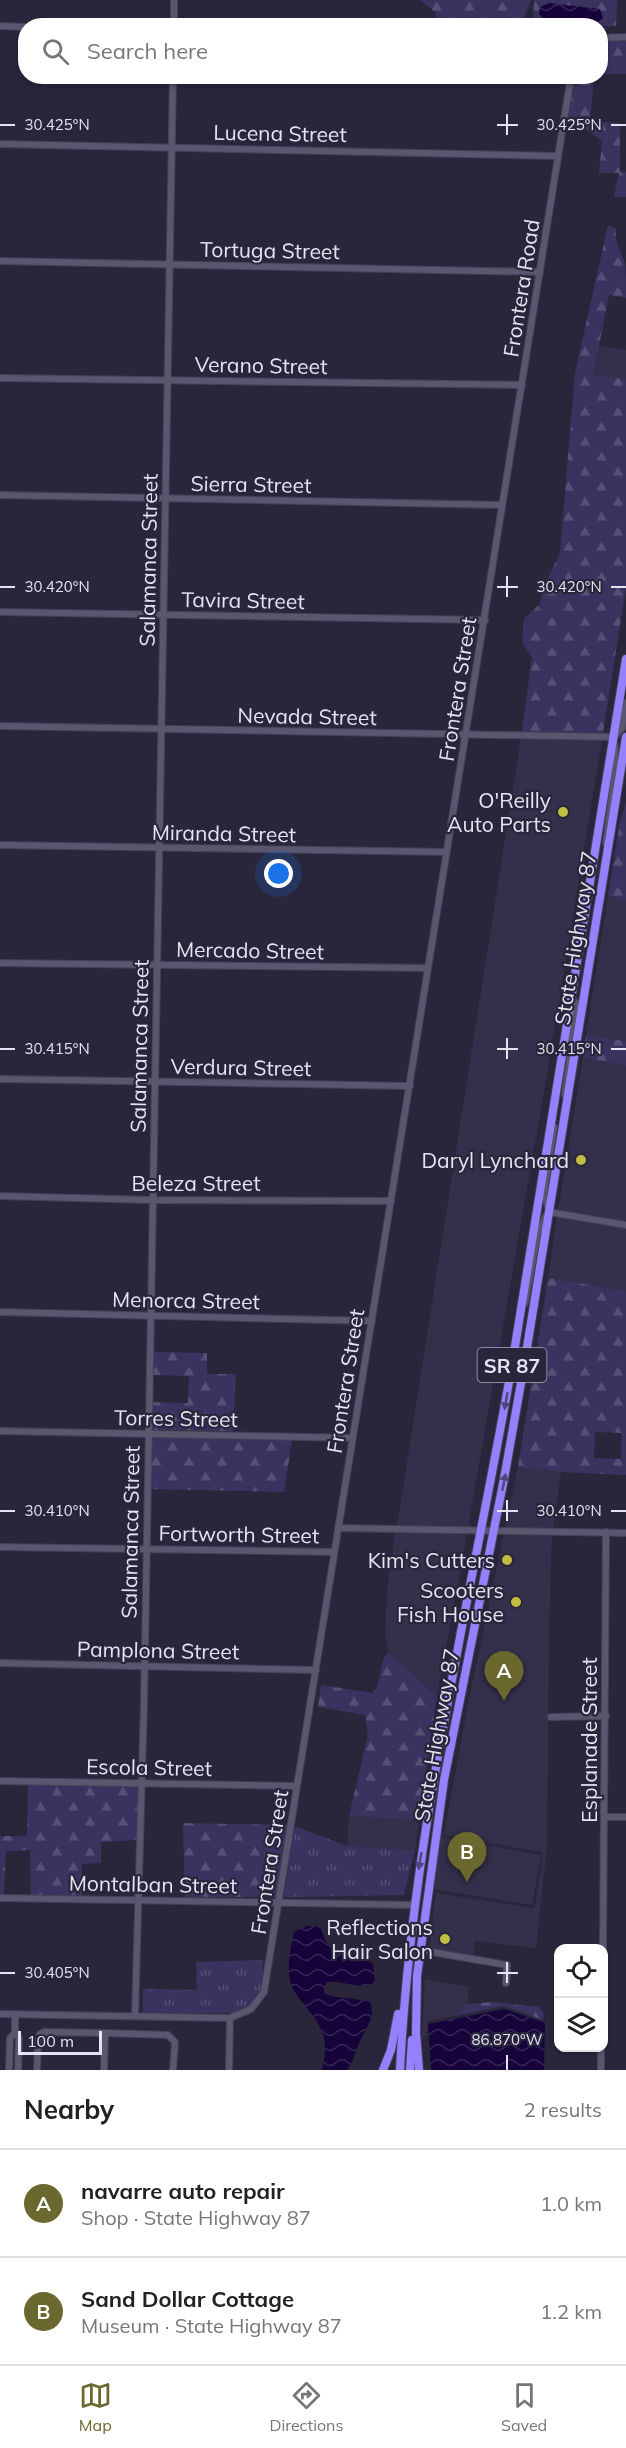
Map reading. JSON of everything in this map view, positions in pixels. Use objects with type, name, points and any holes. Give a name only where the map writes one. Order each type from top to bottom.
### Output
[{"type":"highway","name":"SR 87","points":[[400,2070],[414,1905],[433,1776],[482,1530],[518,1331],[626,660]]},
{"type":"highway","name":"State Highway 87","points":[[416,1995],[420,1950],[444,1780],[524,1366],[626,737]]},
{"type":"highway","points":[[383,2070],[391,2050],[406,1982]]},
{"type":"highway","name":"SR 87","points":[[410,2070],[416,1995]]},
{"type":"highway","points":[[416,1995],[419,2070]]},
{"type":"street","points":[[174,0],[174,18]]},
{"type":"street","points":[[0,26],[18,27]]},
{"type":"street","points":[[608,38],[626,37]]},
{"type":"street","name":"Salamanca Street","points":[[135,2016],[144,1666],[173,84]]},
{"type":"street","name":"Frontera Road","points":[[502,505],[570,84]]},
{"type":"street","name":"Lucena Street","points":[[0,144],[558,156]]},
{"type":"street","name":"Tortuga Street","points":[[0,261],[540,272]]},
{"type":"street","name":"Verano Street","points":[[0,378],[522,385]]},
{"type":"street","name":"Sierra Street","points":[[0,495],[502,505]]},
{"type":"street","name":"Frontera Street","points":[[230,2018],[251,2009],[264,1992],[280,1904],[351,1438],[467,735],[502,505]]},
{"type":"street","name":"Tavira Street","points":[[0,612],[485,620]]},
{"type":"street","points":[[606,859],[606,831],[616,757],[614,737],[622,728],[626,703]]},
{"type":"street","name":"Nevada Street","points":[[0,726],[614,737]]},
{"type":"street","name":"Miranda Street","points":[[0,845],[447,852]]},
{"type":"street","name":"Mercado Street","points":[[0,963],[428,968]]},
{"type":"street","points":[[566,1110],[565,1088],[576,1008],[576,1003],[571,998]]},
{"type":"street","name":"Verdura Street","points":[[0,1079],[410,1086]]},
{"type":"street","points":[[518,1331],[530,1288],[538,1232],[549,1212],[544,1193],[554,1131],[554,1105]]},
{"type":"street","name":"Beleza Street","points":[[0,1196],[152,1200],[391,1201]]},
{"type":"street","points":[[549,1212],[626,1225]]},
{"type":"street","name":"Menorca Street","points":[[0,1312],[372,1321]]},
{"type":"street","name":"Torres Street","points":[[0,1431],[351,1438]]},
{"type":"street","points":[[338,1528],[626,1533]]},
{"type":"street","name":"Esplanade Street","points":[[603,1944],[606,1532]]},
{"type":"street","name":"Fortworth Street","points":[[0,1547],[334,1552]]},
{"type":"street","name":"Pamplona Street","points":[[0,1663],[316,1670]]},
{"type":"street","points":[[551,1717],[606,1716]]},
{"type":"street","name":"Escola Street","points":[[0,1781],[297,1786]]},
{"type":"street","points":[[605,1817],[626,1817]]},
{"type":"street","name":"Montalban Street","points":[[0,1898],[414,1905]]},
{"type":"street","points":[[420,1950],[507,1965],[506,1983]]},
{"type":"street","points":[[0,2014],[230,2018],[229,2070]]},
{"type":"street","points":[[15,2014],[15,2033],[19,2038],[18,2070]]},
{"type":"street","points":[[37,2070],[40,2034],[44,2032],[168,2035],[175,2042],[173,2070]]},
{"type":"street","points":[[9,2070],[10,2038],[15,2033]]},
{"type":"street","points":[[104,2070],[105,2033]]},
{"type":"street","points":[[601,2052],[601,2070]]},
{"type":"shaded area","points":[[598,346],[626,350],[626,379],[593,375]]},
{"type":"shaded area","points":[[521,738],[602,740],[468,1527],[397,1526]]},
{"type":"shaded area","points":[[608,896],[626,901],[626,1041],[586,1035]]},
{"type":"shaded area","points":[[583,1057],[626,1066],[626,1222],[558,1211]]},
{"type":"shaded area","points":[[557,1217],[626,1229],[626,1291],[548,1278]]},
{"type":"shaded area","points":[[518,1467],[561,1472],[553,1529],[505,1528]]},
{"type":"shaded area","points":[[395,1533],[467,1533],[437,1696],[388,1652],[385,1632],[387,1591]]},
{"type":"shaded area","points":[[504,1534],[552,1535],[547,1844],[536,1948],[475,1941],[473,1956],[429,1948],[436,1893],[532,1908],[535,1906],[543,1855],[541,1852],[444,1835],[469,1699]]},
{"type":"shaded area","points":[[349,1816],[419,1820],[415,1850],[347,1846]]},
{"type":"shaded area","points":[[441,1837],[541,1855],[532,1905],[434,1889]]},
{"type":"shaded area","points":[[425,1979],[469,1987],[467,2004],[453,2016],[428,2021],[426,2036],[422,2038]]},
{"type":"green space","points":[[420,0],[531,0],[524,18],[436,18],[435,12]]},
{"type":"green space","points":[[534,0],[617,0],[616,26],[608,26],[608,18],[533,18]]},
{"type":"green space","points":[[608,41],[626,41],[626,74],[608,74]]},
{"type":"green space","points":[[573,84],[593,84],[590,121],[620,123],[620,172],[626,172],[626,197],[614,197],[619,173],[599,173],[602,141],[568,116]]},
{"type":"green space","points":[[608,225],[616,228],[617,242],[625,264],[626,298],[609,295],[593,375],[626,379],[626,587],[603,733],[522,732],[532,657],[522,642],[524,619],[540,604],[544,586],[560,553],[575,373]]},
{"type":"green space","points":[[626,803],[626,901],[608,896],[620,821]]},
{"type":"green space","points":[[586,1035],[626,1041],[626,1066],[583,1057]]},
{"type":"green space","points":[[548,1278],[626,1291],[626,1475],[561,1472],[518,1467]],"holes":[[[595,1432],[622,1433],[621,1459],[594,1458]]]},
{"type":"green space","points":[[152,1352],[207,1353],[207,1374],[236,1374],[233,1431],[151,1430],[151,1402],[188,1403],[189,1376],[152,1375]]},
{"type":"green space","points":[[150,1437],[292,1440],[284,1492],[150,1489]]},
{"type":"green space","points":[[388,1652],[437,1696],[419,1820],[349,1816],[368,1735],[365,1715],[318,1707],[321,1685],[373,1693],[379,1682],[383,1661]]},
{"type":"green space","points":[[28,1784],[139,1787],[137,1840],[101,1842],[101,1863],[82,1864],[82,1896],[31,1895],[30,1850],[6,1851],[4,1895],[0,1895],[0,1836],[27,1836]]},
{"type":"green space","points":[[183,1823],[288,1825],[278,1897],[185,1897]]},
{"type":"green space","points":[[294,1826],[347,1846],[415,1850],[404,1895],[284,1897]]},
{"type":"green space","points":[[263,1960],[262,1991],[249,2007],[235,2013],[143,2013],[143,1989],[197,1990],[196,1962]]},
{"type":"green space","points":[[493,2002],[539,2007],[544,2015],[543,2020],[504,2006],[453,2016],[467,2004]]},
{"type":"water","points":[[549,3],[600,9],[603,18],[543,18],[539,14],[540,7]]},
{"type":"water","points":[[307,1926],[316,1926],[321,1929],[326,1941],[336,1952],[356,1956],[373,1964],[375,1980],[372,1984],[360,1986],[327,1982],[324,1987],[324,1993],[329,1995],[370,2002],[371,2018],[347,2070],[322,2070],[325,2043],[321,2028],[295,1992],[290,1981],[289,1960],[294,1932]]},
{"type":"water","points":[[504,2009],[545,2023],[544,2070],[431,2070],[428,2024]]},
{"type":"place","name":"O'Reilly Auto Parts","points":[[563,812]]},
{"type":"place","name":"Daryl Lynchard","points":[[581,1160]]},
{"type":"place","name":"Kim's Cutters","points":[[507,1560]]},
{"type":"place","name":"Scooters Fish House","points":[[516,1602]]},
{"type":"place","name":"navarre auto repair","points":[[504,1701]]},
{"type":"place","name":"Sand Dollar Cottage","points":[[467,1882]]},
{"type":"place","name":"Reflections Hair Salon","points":[[445,1939]]}]
